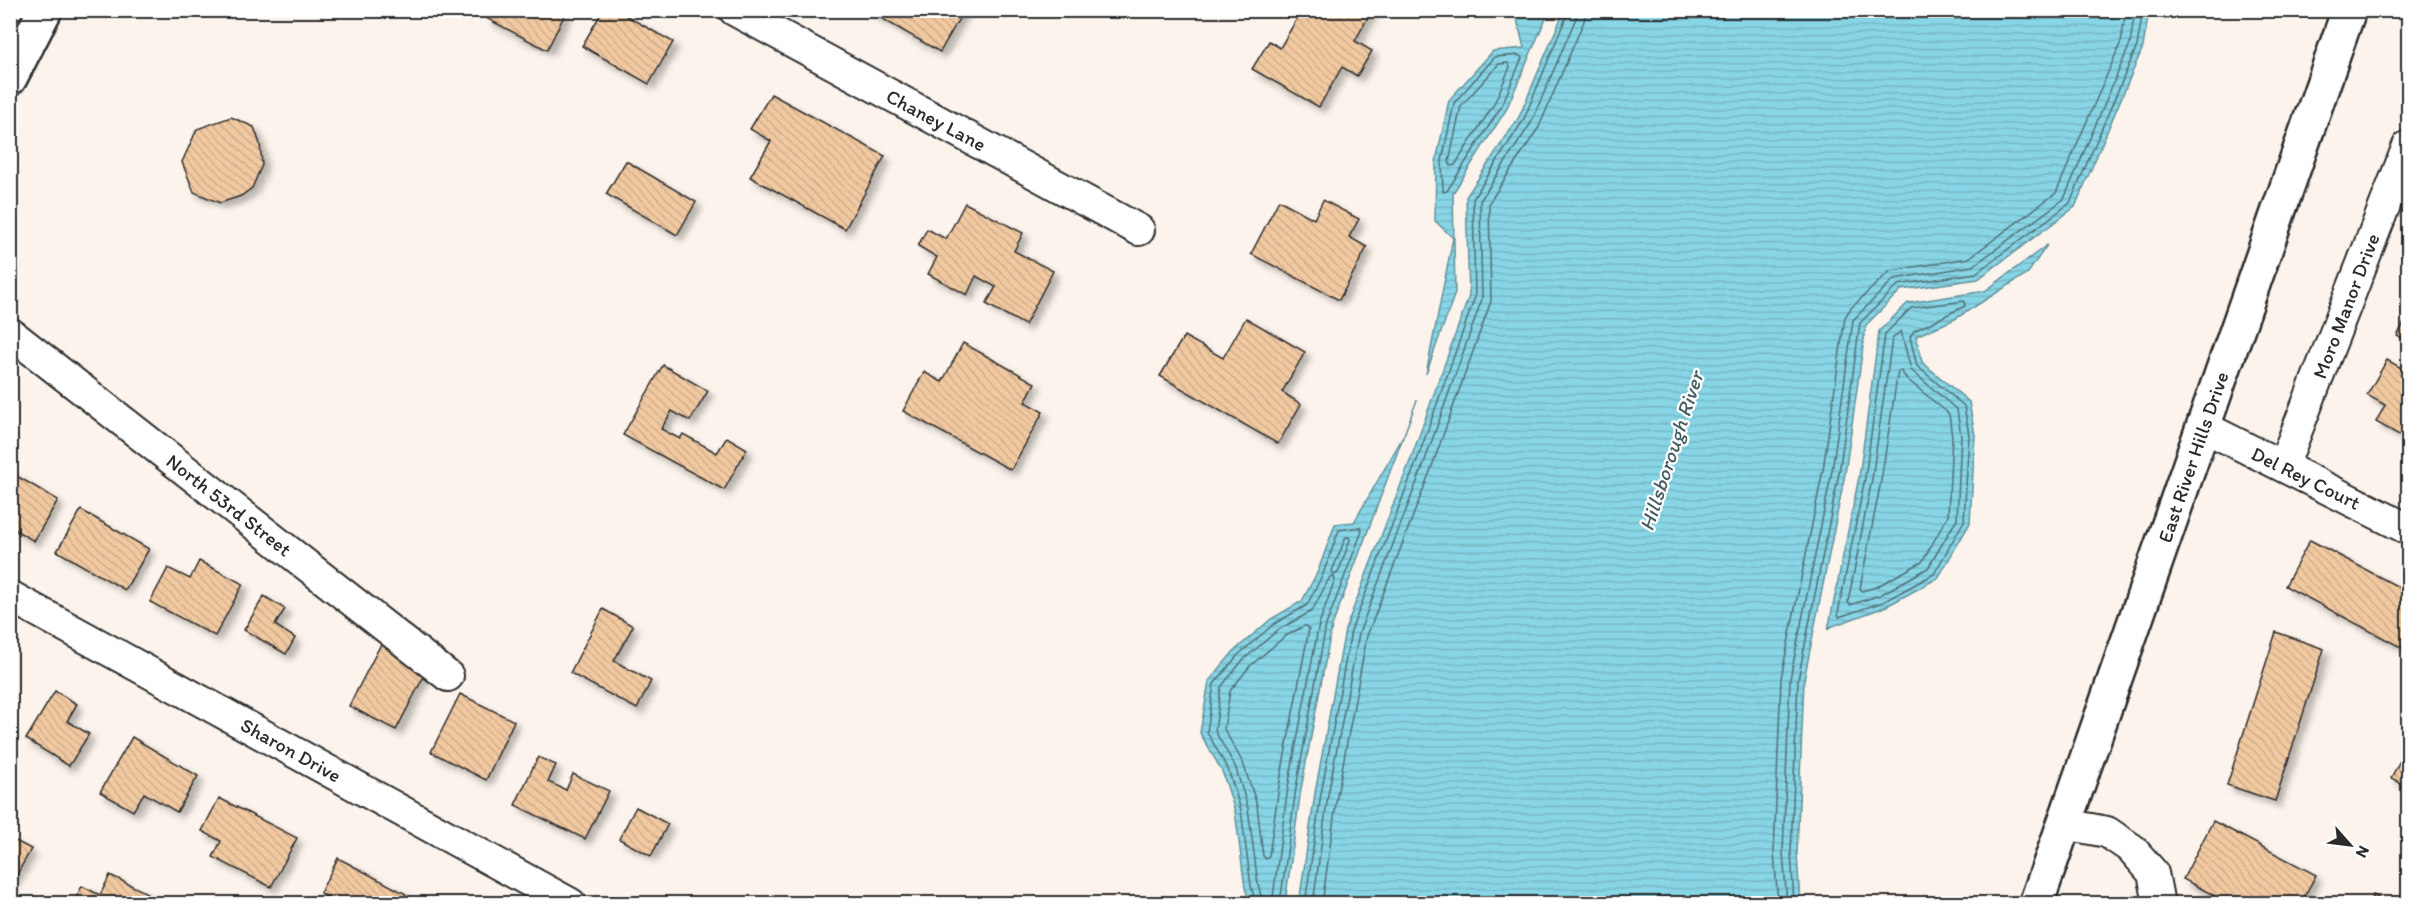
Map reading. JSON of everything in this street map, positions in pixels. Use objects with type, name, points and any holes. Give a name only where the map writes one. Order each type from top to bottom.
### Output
[{"type":"street","points":[[10,78],[45,10]]},
{"type":"street","name":"Chaney Lane","points":[[734,10],[1139,230]]},
{"type":"street","name":"East River Hills Drive","points":[[2036,903],[2349,10]]},
{"type":"street","name":"Moro Manor Drive","points":[[2283,466],[2409,146]]},
{"type":"street","name":"North 53rd Street","points":[[10,333],[448,676]]},
{"type":"street","name":"Del Rey Court","points":[[2204,427],[2409,529]]},
{"type":"street","name":"Sharon Drive","points":[[10,596],[572,903]]},
{"type":"street","points":[[2064,824],[2107,832],[2132,849],[2153,873],[2158,903]]},
{"type":"water","points":[[1515,11],[1549,11],[1506,110],[1453,193],[1455,293],[1426,374],[1453,238],[1435,221],[1436,161],[1449,100],[1493,51],[1524,48]]},
{"type":"water","name":"Hillsborough River","points":[[1564,11],[2149,11],[2143,47],[2075,207],[1978,279],[1901,290],[1866,325],[1845,474],[1804,680],[1797,853],[1800,903],[1299,903],[1315,793],[1345,630],[1410,461],[1469,296],[1466,197],[1519,117]]},
{"type":"water","points":[[2047,245],[2028,273],[1955,319],[1916,336],[1922,362],[1969,402],[1975,435],[1970,523],[1938,578],[1885,607],[1830,627],[1828,630],[1859,477],[1879,331],[1908,303],[1985,291]]},
{"type":"water","points":[[1404,436],[1332,626],[1301,789],[1285,903],[1250,903],[1245,888],[1235,811],[1222,771],[1200,733],[1209,681],[1234,651],[1271,619],[1302,601],[1318,571],[1335,524],[1354,522]]},
{"type":"building","points":[[490,10],[567,10],[547,50],[486,18]]},
{"type":"building","points":[[603,10],[616,10],[673,42],[649,84],[582,46]]},
{"type":"building","points":[[867,10],[964,10],[940,52]]},
{"type":"building","points":[[1302,10],[1372,10],[1355,41],[1372,51],[1357,76],[1342,67],[1319,107],[1252,69],[1269,41],[1280,48]]},
{"type":"building","points":[[771,94],[885,156],[845,229],[750,177],[771,141],[750,129]]},
{"type":"building","points":[[231,117],[254,127],[260,144],[262,165],[252,188],[241,196],[220,203],[194,192],[182,162],[197,129]]},
{"type":"building","points":[[626,161],[696,202],[677,235],[606,194]]},
{"type":"building","points":[[1279,200],[1314,219],[1323,200],[1359,219],[1349,237],[1367,247],[1339,300],[1251,254]]},
{"type":"building","points":[[965,203],[1023,233],[1014,251],[1053,271],[1025,325],[986,304],[996,287],[976,276],[967,295],[928,274],[937,257],[918,246],[927,229],[946,239]]},
{"type":"building","points":[[2408,316],[2408,342],[2397,336]]},
{"type":"building","points":[[1246,318],[1305,352],[1282,392],[1301,404],[1278,444],[1160,376],[1184,336],[1223,358]]},
{"type":"building","points":[[963,343],[1035,383],[1025,402],[1043,412],[1011,470],[903,411],[924,372],[942,382]]},
{"type":"building","points":[[2387,360],[2403,369],[2408,360],[2408,440],[2376,422],[2385,405],[2367,395]]},
{"type":"building","points":[[663,365],[708,391],[690,421],[672,411],[661,429],[680,439],[683,434],[717,453],[727,437],[747,449],[724,490],[623,435]]},
{"type":"building","points":[[10,472],[58,500],[34,541],[10,527]]},
{"type":"building","points":[[81,510],[149,549],[125,590],[57,551]]},
{"type":"building","points":[[2310,540],[2408,592],[2408,651],[2285,586]]},
{"type":"building","points":[[199,561],[243,584],[215,636],[150,602],[168,568],[190,579]]},
{"type":"building","points":[[264,596],[285,609],[275,625],[295,638],[286,654],[244,630]]},
{"type":"building","points":[[603,609],[633,626],[614,661],[651,681],[637,709],[570,673]]},
{"type":"building","points":[[2276,632],[2324,649],[2275,801],[2227,785]]},
{"type":"building","points":[[381,644],[428,668],[396,730],[349,706]]},
{"type":"building","points":[[55,691],[77,704],[67,721],[89,734],[69,766],[26,739]]},
{"type":"building","points":[[460,694],[514,721],[486,780],[431,752]]},
{"type":"building","points":[[132,737],[198,776],[177,812],[144,793],[133,811],[100,792]]},
{"type":"building","points":[[2408,745],[2408,787],[2391,778]]},
{"type":"building","points":[[538,757],[556,765],[548,782],[566,790],[573,774],[609,791],[585,839],[515,805]]},
{"type":"building","points":[[219,798],[297,838],[271,887],[213,857],[221,841],[202,831]]},
{"type":"building","points":[[636,807],[668,824],[651,856],[619,839]]},
{"type":"building","points":[[2213,821],[2316,875],[2300,904],[2230,904],[2183,879]]},
{"type":"building","points":[[10,838],[31,849],[10,887]]},
{"type":"building","points":[[338,858],[406,894],[401,904],[340,904],[320,893]]},
{"type":"building","points":[[110,875],[147,893],[142,904],[73,904],[82,886],[100,895]]},
{"type":"building","points":[[2373,895],[2389,904],[2368,904]]}]
